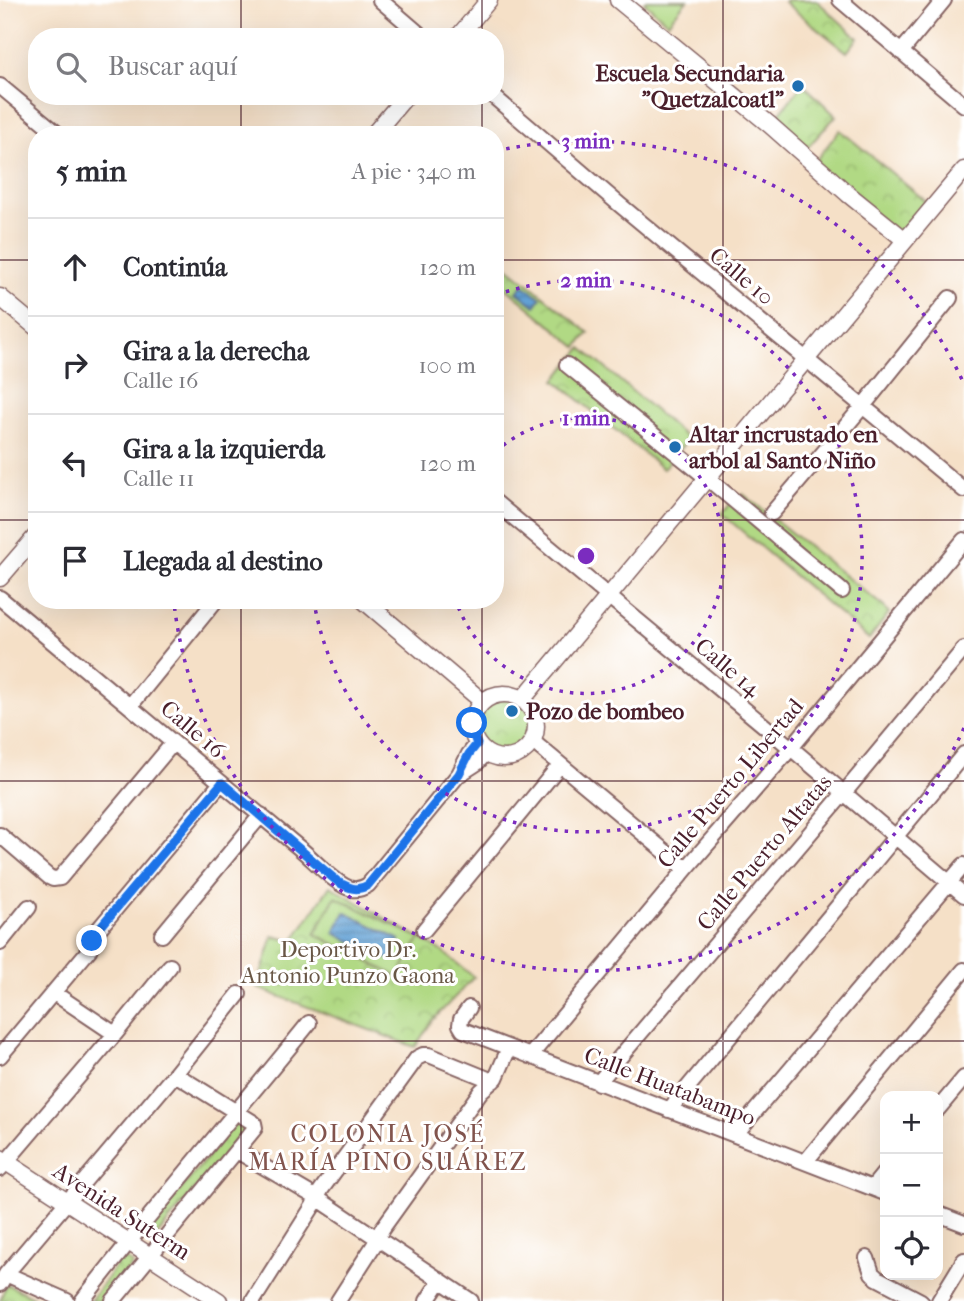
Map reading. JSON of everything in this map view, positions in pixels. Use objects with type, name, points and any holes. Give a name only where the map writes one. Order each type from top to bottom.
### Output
[{"type":"street","points":[[380,0],[413,28]]},
{"type":"street","points":[[466,28],[489,0]]},
{"type":"street","points":[[618,0],[905,240]]},
{"type":"street","points":[[840,0],[964,105]]},
{"type":"street","points":[[901,52],[944,0]]},
{"type":"street","points":[[0,86],[47,126]]},
{"type":"street","points":[[381,126],[398,105]]},
{"type":"street","name":"Calle 10","points":[[503,105],[964,490]]},
{"type":"street","points":[[522,700],[964,170]]},
{"type":"street","points":[[0,297],[28,320]]},
{"type":"street","points":[[772,513],[950,298]]},
{"type":"street","points":[[567,365],[842,592]]},
{"type":"street","name":"Calle 14","points":[[504,510],[964,895]]},
{"type":"street","name":"Calle Puerto Libertad","points":[[530,1056],[964,540]]},
{"type":"street","points":[[0,578],[28,545]]},
{"type":"street","name":"Calle 16","points":[[0,598],[348,888],[358,889],[368,885],[459,774],[469,754],[482,748]]},
{"type":"street","points":[[130,706],[209,609]]},
{"type":"street","points":[[374,609],[483,702]]},
{"type":"street","name":"Calle Puerto Altatas","points":[[598,1083],[964,649]]},
{"type":"street","points":[[512,695],[522,700],[535,719],[536,730],[532,741],[516,756],[494,757],[482,748],[473,734],[475,713],[483,702],[490,698],[512,695]]},
{"type":"street","points":[[532,741],[686,869]]},
{"type":"street","points":[[0,835],[49,877],[57,879],[173,743]]},
{"type":"street","points":[[669,1110],[964,754]]},
{"type":"street","points":[[424,930],[560,765]]},
{"type":"street","points":[[0,1056],[89,950],[97,931],[222,783]]},
{"type":"street","points":[[162,935],[261,816]]},
{"type":"street","points":[[735,1135],[964,864]]},
{"type":"street","points":[[0,943],[29,907]]},
{"type":"street","points":[[2,1163],[115,1034],[170,966]]},
{"type":"street","points":[[806,1161],[964,970]]},
{"type":"street","points":[[54,993],[115,1034]]},
{"type":"street","points":[[67,1301],[3,1279],[239,995]]},
{"type":"street","name":"Calle Huatabampo","points":[[468,1008],[460,1022],[461,1028],[471,1033],[879,1191]]},
{"type":"street","points":[[82,1301],[309,1023]]},
{"type":"street","points":[[338,1301],[382,1229],[481,1091],[493,1081],[509,1048]]},
{"type":"street","points":[[253,1301],[321,1190],[417,1058],[429,1055],[493,1081]]},
{"type":"street","points":[[113,1301],[256,1126],[175,1074]]},
{"type":"street","points":[[943,1103],[964,1078]]},
{"type":"street","points":[[237,1151],[317,1198],[471,1301]]},
{"type":"street","name":"Avenida Suterm","points":[[2,1163],[219,1301]]},
{"type":"street","points":[[943,1216],[964,1224]]},
{"type":"street","points":[[867,1258],[872,1273],[877,1278],[921,1301]]},
{"type":"street","points":[[939,1301],[964,1259]]},
{"type":"street","points":[[427,1301],[440,1281]]},
{"type":"green space","points":[[687,0],[668,23],[644,2]]},
{"type":"green space","points":[[816,0],[858,38],[847,52],[784,2]]},
{"type":"green space","points":[[803,84],[836,116],[807,148],[775,119]]},
{"type":"green space","points":[[840,130],[929,204],[900,240],[812,165]]},
{"type":"green space","points":[[504,264],[589,333],[577,347],[504,286]]},
{"type":"green space","points":[[582,348],[688,439],[663,469],[555,380]]},
{"type":"green space","points":[[743,494],[884,607],[889,613],[869,639],[722,514]]},
{"type":"green space","points":[[504,694],[522,700],[530,708],[536,726],[530,744],[522,752],[504,758],[486,752],[478,744],[472,726],[478,708],[486,700]]},
{"type":"green space","name":"Deportivo Dr. Antonio Punzo Gaona","points":[[330,886],[443,952],[474,977],[432,1021],[415,1047],[257,988],[273,936],[293,941]]},
{"type":"green space","points":[[335,897],[420,938],[398,977],[315,934]]},
{"type":"green space","points":[[235,1123],[243,1131],[152,1242],[143,1236]]},
{"type":"green space","points":[[122,1257],[133,1264],[105,1301],[90,1301]]},
{"type":"green space","points":[[6,1284],[41,1301],[0,1301]]},
{"type":"water","points":[[523,285],[541,298],[535,306],[517,292]]},
{"type":"water","points":[[345,912],[400,940],[390,960],[334,933]]},
{"type":"place","name":"Escuela Secundaria \"Quetzalcoatl\"","points":[[798,86]]},
{"type":"place","name":"Altar incrustado en arbol al Santo Niño","points":[[675,447]]},
{"type":"place","name":"Pozo de bombeo","points":[[512,711]]},
{"type":"district","name":"COLONIA JOSÉ MARÍA PINO SUÁREZ","points":[[388,1148]]},
{"type":"route","points":[[92,941],[97,931],[222,783],[338,882],[348,888],[364,888],[459,774],[477,744],[472,723]]}]
